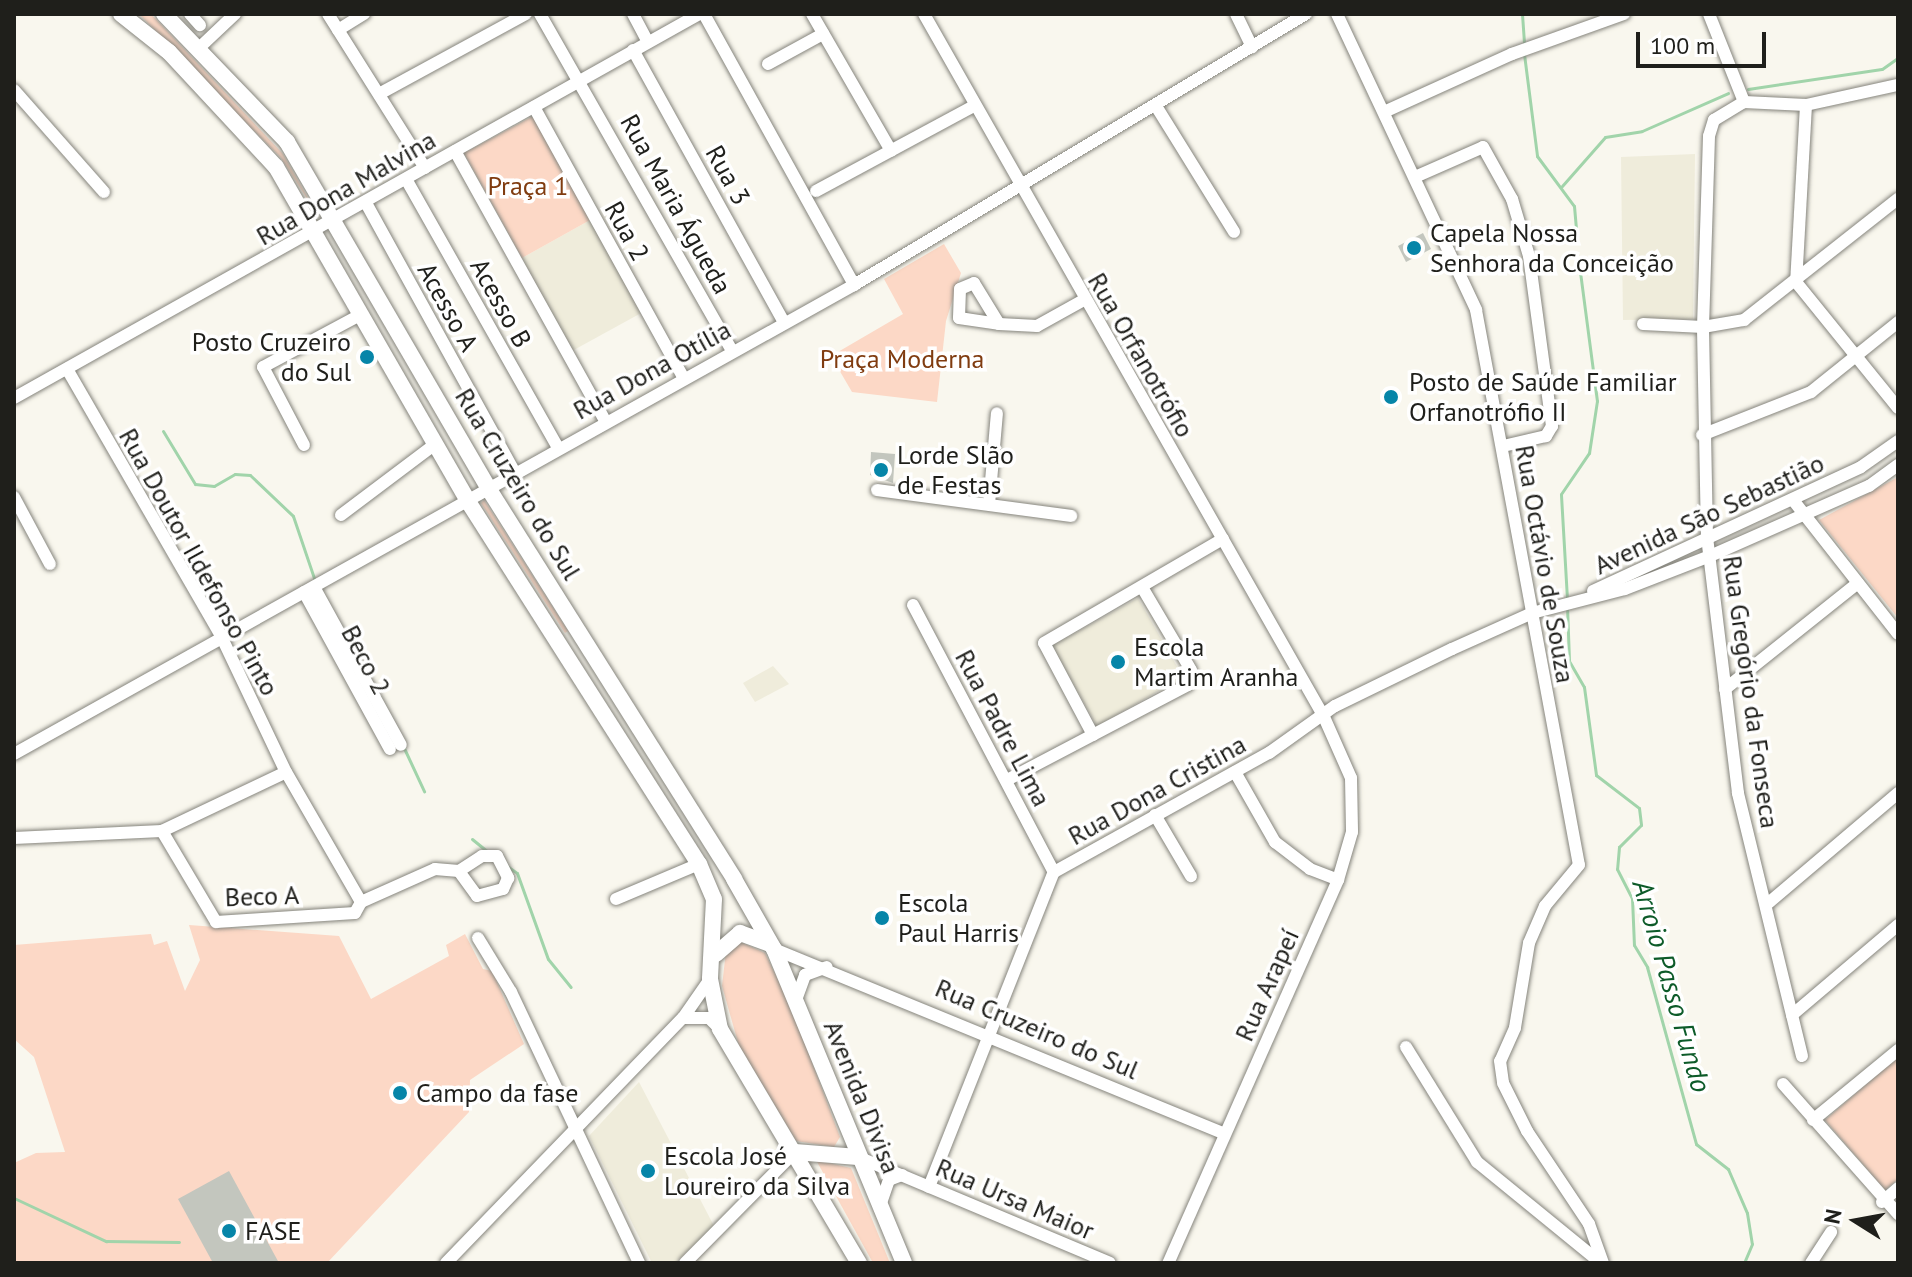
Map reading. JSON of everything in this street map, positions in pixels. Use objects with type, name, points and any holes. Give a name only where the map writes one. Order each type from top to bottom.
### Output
[{"type":"main road","name":"Rua Cruzeiro do Sul","points":[[121,14],[169,52],[276,167],[469,503],[699,864],[714,899],[716,954]]},
{"type":"main road","name":"Rua Cruzeiro do Sul","points":[[164,14],[287,142],[490,491],[774,949]]},
{"type":"main road","points":[[774,949],[760,936],[740,933],[716,954],[710,979],[720,1029],[859,1263]]},
{"type":"main road","name":"Avenida Divisa","points":[[774,949],[904,1263]]},
{"type":"main road","points":[[795,1152],[858,1157]]},
{"type":"street","points":[[190,14],[200,25]]},
{"type":"street","points":[[199,48],[235,14]]},
{"type":"street","points":[[328,14],[425,168]]},
{"type":"street","points":[[338,30],[364,14]]},
{"type":"street","points":[[379,94],[526,14]]},
{"type":"street","name":"Rua Maria Águeda","points":[[540,14],[582,79],[732,350]]},
{"type":"street","points":[[633,14],[648,42]]},
{"type":"street","name":"Rua Dona Malvina","points":[[14,398],[335,222],[425,168],[701,14]]},
{"type":"street","points":[[701,14],[854,285]]},
{"type":"street","points":[[812,14],[891,151]]},
{"type":"street","name":"Rua Orfanotrófio","points":[[924,14],[1324,717]]},
{"type":"street","points":[[1236,14],[1252,47]]},
{"type":"street","name":"Rua Dona Otília","points":[[14,754],[469,503],[683,377],[854,285],[1306,14]]},
{"type":"street","name":"Rua Octávio de Souza","points":[[1337,14],[1476,310],[1579,865],[1545,906],[1529,943],[1515,1028],[1500,1061],[1521,1119],[1589,1224],[1602,1263]]},
{"type":"street","points":[[1384,112],[1512,54],[1624,14]]},
{"type":"street","points":[[1709,14],[1744,102],[1806,105],[1898,85]]},
{"type":"street","points":[[768,64],[823,34]]},
{"type":"street","name":"Rua 3","points":[[633,50],[784,322]]},
{"type":"street","points":[[14,90],[104,192]]},
{"type":"street","name":"Rua Gregório da Fonseca","points":[[1744,102],[1714,120],[1709,136],[1702,435],[1707,537],[1738,793],[1802,1056]]},
{"type":"street","points":[[1806,105],[1796,282],[1853,357],[1898,408]]},
{"type":"street","points":[[816,191],[974,106]]},
{"type":"street","points":[[1156,106],[1234,232]]},
{"type":"street","name":"Rua 2","points":[[534,107],[683,377]]},
{"type":"street","points":[[1415,177],[1483,147],[1512,199],[1529,256],[1552,426],[1546,436],[1503,446]]},
{"type":"street","points":[[455,151],[605,421]]},
{"type":"street","name":"Acesso B","points":[[406,179],[558,448]]},
{"type":"street","points":[[1643,324],[1703,327],[1744,320],[1898,199]]},
{"type":"street","name":"Acesso A","points":[[366,203],[516,475]]},
{"type":"street","points":[[999,324],[1037,326],[1084,300]]},
{"type":"street","points":[[304,445],[263,367],[360,315]]},
{"type":"street","points":[[1702,435],[1811,392],[1898,322]]},
{"type":"street","name":"Rua Doutor Ildefonso Pinto","points":[[67,369],[222,638],[286,772],[361,902]]},
{"type":"street","points":[[989,504],[997,413]]},
{"type":"street","name":"Avenida São Sebastião","points":[[1572,601],[1793,500],[1898,441]]},
{"type":"street","points":[[341,515],[434,445]]},
{"type":"street","name":"Avenida São Sebastião","points":[[1572,601],[1625,589],[1710,556],[1803,517],[1898,465]]},
{"type":"street","points":[[877,490],[1071,516]]},
{"type":"street","points":[[14,497],[50,564]]},
{"type":"street","points":[[1793,500],[1803,517],[1898,634]]},
{"type":"street","points":[[1093,735],[1044,643],[1223,539]]},
{"type":"street","points":[[1725,689],[1858,583]]},
{"type":"street","points":[[1007,780],[1192,679],[1142,587]]},
{"type":"street","name":"Beco 2","points":[[309,589],[395,747]]},
{"type":"street","name":"Rua Dona Cristina","points":[[929,1187],[1054,872],[1235,772],[1324,717],[1532,613],[1572,601]]},
{"type":"street","name":"Rua Padre Lima","points":[[913,605],[1054,872]]},
{"type":"street","name":"Rua Arapeí","points":[[1168,1263],[1338,880],[1352,832],[1351,778],[1324,717]]},
{"type":"street","points":[[14,838],[162,831],[286,772]]},
{"type":"street","points":[[1235,772],[1275,842],[1310,869],[1338,880]]},
{"type":"street","points":[[1766,905],[1898,793]]},
{"type":"street","points":[[1155,815],[1191,876]]},
{"type":"street","name":"Beco A","points":[[162,831],[216,922],[355,913],[361,902]]},
{"type":"street","points":[[616,899],[699,864]]},
{"type":"street","points":[[361,902],[435,869],[459,871]]},
{"type":"street","points":[[1792,1015],[1898,925]]},
{"type":"street","points":[[478,938],[530,1031],[639,1263]]},
{"type":"street","name":"Rua Cruzeiro do Sul","points":[[774,949],[830,967],[1225,1134]]},
{"type":"street","points":[[796,1000],[805,975],[830,967]]},
{"type":"street","points":[[446,1263],[683,1018],[710,979]]},
{"type":"street","points":[[683,1018],[709,1018],[720,1029]]},
{"type":"street","points":[[1406,1047],[1477,1162],[1602,1263]]},
{"type":"street","points":[[1813,1120],[1898,1050]]},
{"type":"street","points":[[1783,1084],[1882,1202],[1898,1214]]},
{"type":"street","points":[[685,1263],[795,1152]]},
{"type":"street","name":"Rua Ursa Maior","points":[[858,1157],[1110,1263]]},
{"type":"street","points":[[881,1206],[883,1187],[902,1175]]},
{"type":"street","points":[[1882,1202],[1898,1188]]},
{"type":"street","points":[[1811,1263],[1831,1232]]},
{"type":"shaded area","points":[[1695,154],[1693,319],[1623,320],[1621,157]]},
{"type":"shaded area","points":[[592,219],[643,312],[572,351],[522,258]]},
{"type":"shaded area","name":"Escola Martim Aranha","points":[[1138,598],[1183,677],[1097,726],[1052,646]]},
{"type":"shaded area","points":[[773,666],[789,684],[755,702],[743,683]]},
{"type":"shaded area","name":"Escola José Loureiro da Silva","points":[[639,1082],[714,1226],[675,1263],[652,1263],[589,1136]]},
{"type":"green space","points":[[139,14],[151,14],[283,154],[320,219],[281,158]]},
{"type":"green space","name":"Praça 1","points":[[535,115],[592,219],[522,258],[464,153]]},
{"type":"green space","name":"Praça Moderna","points":[[944,244],[961,273],[946,321],[937,402],[852,392],[831,356],[903,314],[884,279]]},
{"type":"green space","points":[[1898,477],[1898,618],[1819,520]]},
{"type":"green space","points":[[484,500],[568,631],[565,633],[481,503]]},
{"type":"green space","points":[[189,925],[339,936],[371,999],[449,956],[446,945],[465,934],[483,969],[492,971],[524,1044],[470,1080],[469,1112],[327,1263],[14,1263],[14,1163],[36,1153],[65,1152],[34,1057],[14,1039],[14,945],[151,934],[154,945],[167,941],[185,991],[200,960]]},
{"type":"green space","points":[[738,941],[765,953],[792,1009],[840,1137],[834,1147],[796,1141],[739,1046],[722,986],[726,951]]},
{"type":"green space","points":[[1898,1057],[1898,1179],[1885,1190],[1825,1120]]},
{"type":"green space","points":[[816,1160],[851,1168],[890,1263],[873,1263]]},
{"type":"building","name":"Capela Nossa Senhora da Conceição","points":[[1423,233],[1431,249],[1406,262],[1398,246]]},
{"type":"building","name":"Lorde Slão de Festas","points":[[871,452],[895,454],[893,483],[870,475]]},
{"type":"building","name":"FASE","points":[[229,1171],[279,1263],[213,1263],[178,1199]]},
{"type":"waterway","name":"Arroio Passo Fundo","points":[[1522,14],[1524,46]]},
{"type":"waterway","name":"Arroio Passo Fundo","points":[[1524,54],[1537,156],[1574,206],[1577,241]]},
{"type":"waterway","points":[[1748,89],[1882,69],[1898,58]]},
{"type":"waterway","points":[[1562,186],[1605,137],[1642,131],[1728,93]]},
{"type":"waterway","name":"Arroio Passo Fundo","points":[[1567,599],[1561,494],[1589,453],[1597,401],[1579,265]]},
{"type":"waterway","points":[[163,431],[195,484],[214,486],[235,474],[250,475],[293,516],[315,581]]},
{"type":"waterway","name":"Arroio Passo Fundo","points":[[1567,606],[1569,661],[1584,687],[1596,775],[1639,808],[1641,825],[1619,847],[1617,869],[1632,898],[1634,945],[1647,967],[1696,1144],[1728,1169],[1747,1213],[1752,1244],[1744,1263]]},
{"type":"waterway","points":[[403,746],[424,791]]},
{"type":"waterway","points":[[472,839],[488,852]]},
{"type":"waterway","points":[[507,866],[517,873],[548,959],[571,987]]},
{"type":"waterway","points":[[14,1198],[106,1241],[179,1242]]},
{"type":"place","name":"Capela Nossa Senhora da Conceição","points":[[1414,248]]},
{"type":"place","name":"Posto Cruzeiro do Sul","points":[[367,357]]},
{"type":"place","name":"Posto de Saúde Familiar Orfanotrófio II","points":[[1391,397]]},
{"type":"place","name":"Lorde Slão de Festas","points":[[881,470]]},
{"type":"place","name":"Escola Martim Aranha","points":[[1118,662]]},
{"type":"place","name":"Escola Paul Harris","points":[[882,918]]},
{"type":"place","name":"Campo da fase","points":[[400,1093]]},
{"type":"place","name":"Escola José Loureiro da Silva","points":[[648,1171]]},
{"type":"place","name":"FASE","points":[[229,1231]]}]
